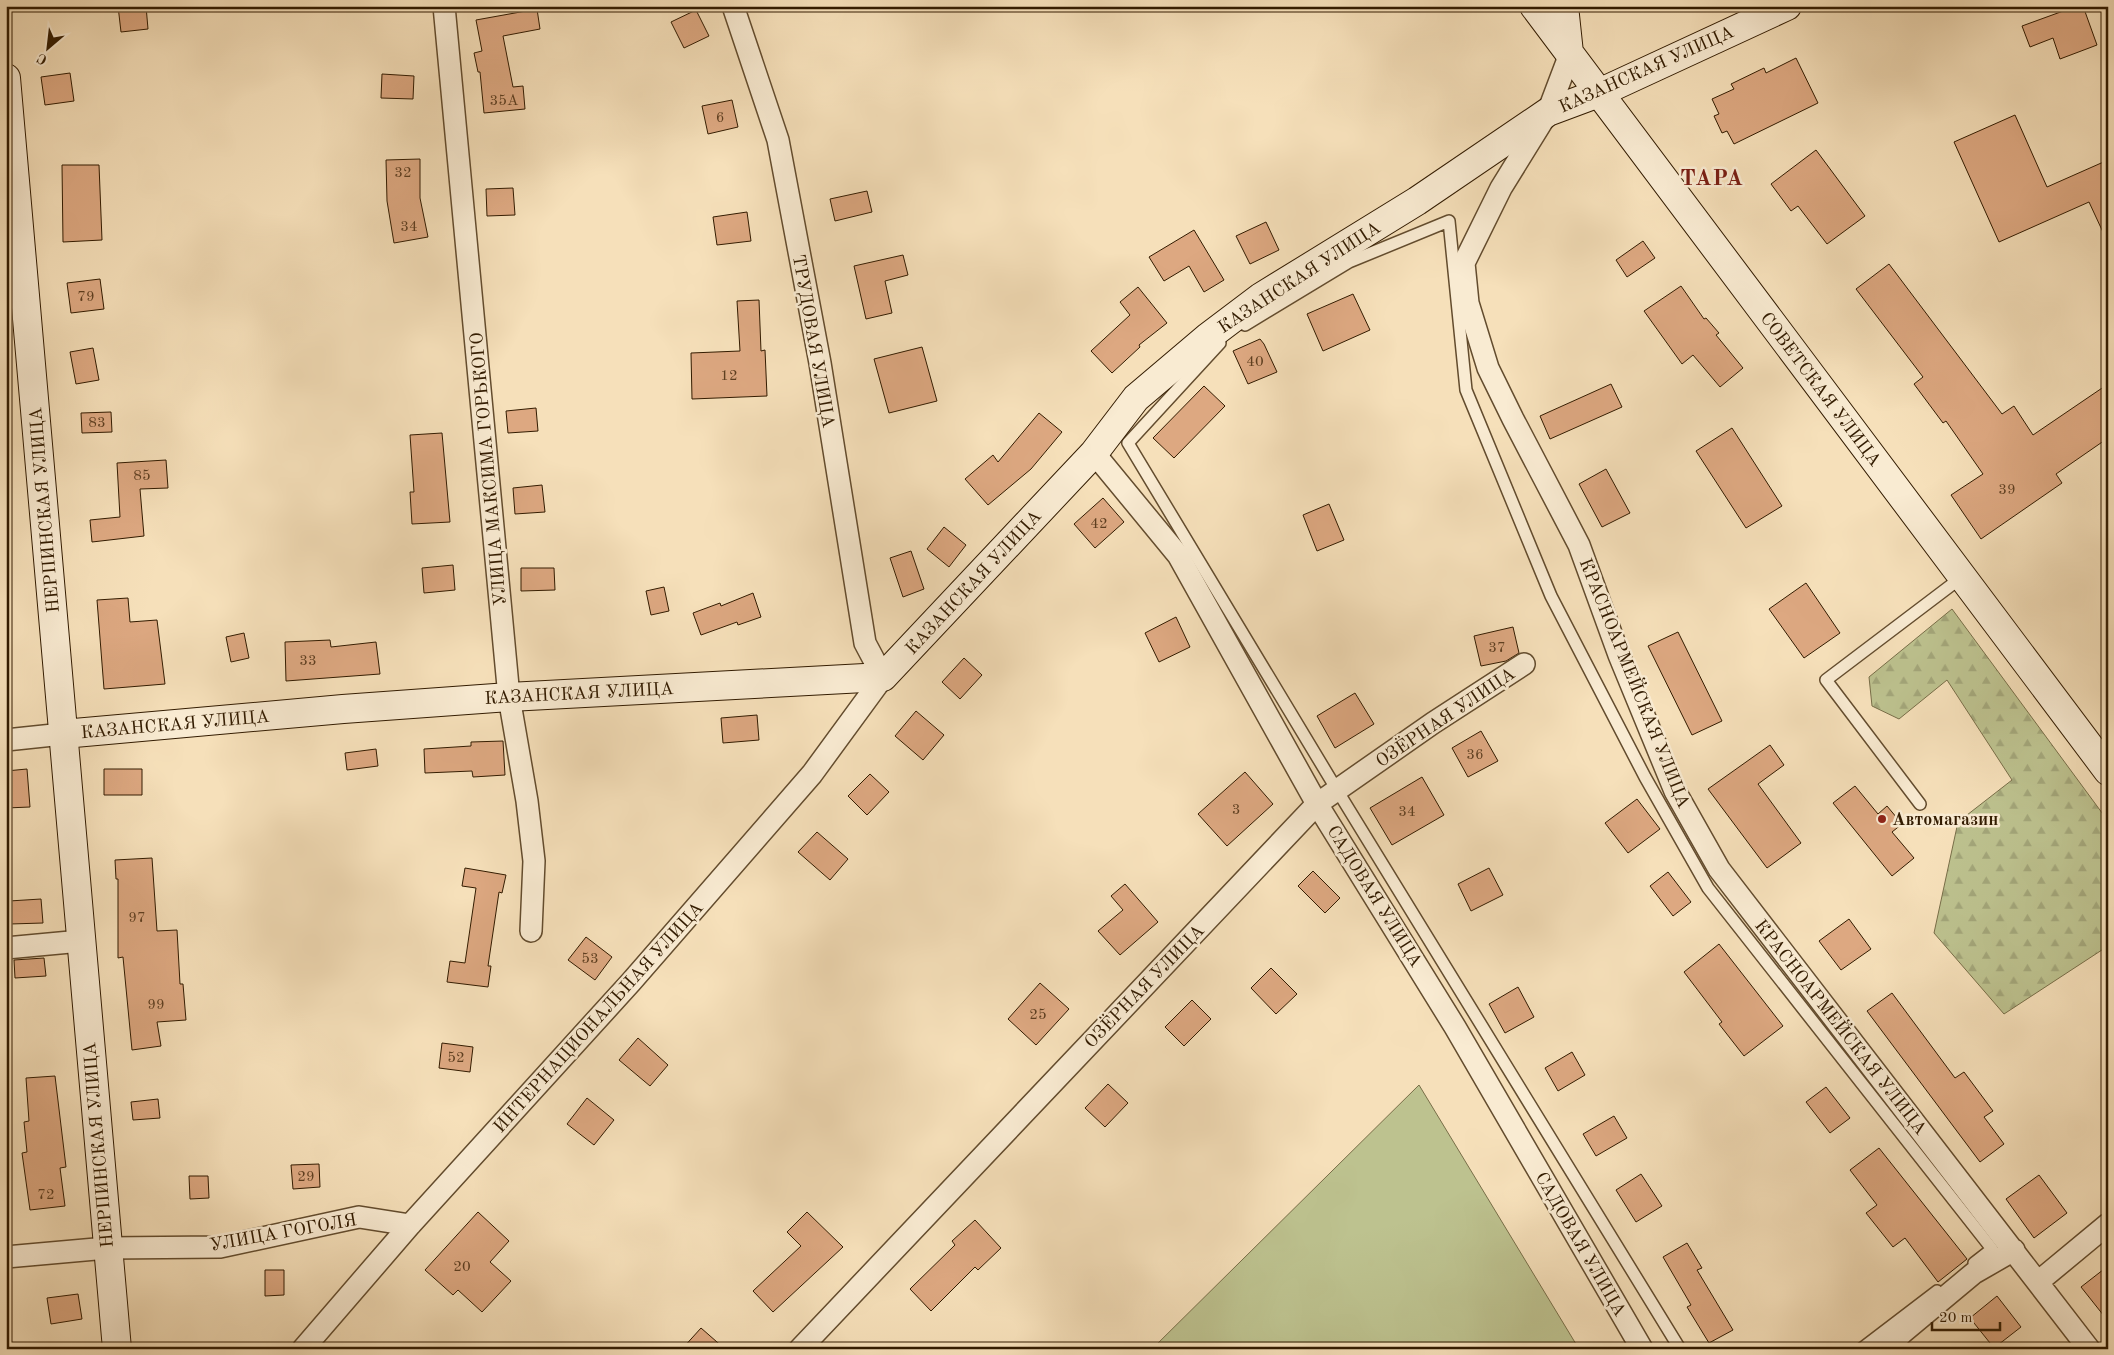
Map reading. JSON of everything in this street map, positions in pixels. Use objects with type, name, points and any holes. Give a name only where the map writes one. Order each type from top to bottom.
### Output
[{"type":"main road","name":"СОВЕТСКАЯ УЛИЦА","points":[[1534,6],[2108,771]]},
{"type":"main road","points":[[1564,6],[1570,54]]},
{"type":"main road","name":"КАЗАНСКАЯ УЛИЦА","points":[[64,734],[343,709],[509,697],[883,677],[1094,453],[1136,398],[1223,326],[1261,298],[1417,201],[1548,112],[1599,93],[1787,6]]},
{"type":"main road","name":"НЕРПИНСКАЯ УЛИЦА","points":[[6,78],[12,216],[64,734],[116,1349]]},
{"type":"street","name":"УЛИЦА МАКСИМА ГОРЬКОГО","points":[[444,6],[509,697],[527,801],[534,861],[531,931]]},
{"type":"street","name":"ТРУДОВАЯ УЛИЦА","points":[[733,6],[778,140],[820,363],[865,643],[883,677]]},
{"type":"street","name":"КРАСНОАРМЕЙСКАЯ УЛИЦА","points":[[1570,54],[1548,112],[1501,188],[1464,263],[1468,303],[1488,368],[1579,545],[1619,655],[1675,791],[1718,869],[2089,1349]]},
{"type":"street","name":"САДОВАЯ УЛИЦА","points":[[1094,453],[1178,555],[1317,804],[1460,1035],[1642,1349]]},
{"type":"street","name":"ОЗЁРНАЯ УЛИЦА","points":[[800,1349],[1317,804],[1433,723],[1524,664]]},
{"type":"street","name":"ИНТЕРНАЦИОНАЛЬНАЯ УЛИЦА","points":[[303,1349],[410,1225],[631,982],[812,774],[883,677]]},
{"type":"street","name":"КАЗАНСКАЯ УЛИЦА","points":[[6,740],[64,734]]},
{"type":"street","points":[[6,948],[81,941]]},
{"type":"street","name":"УЛИЦА ГОГОЛЯ","points":[[6,1257],[107,1248],[220,1247],[359,1217],[410,1225]]},
{"type":"street","points":[[2038,1282],[2108,1224]]},
{"type":"street","points":[[1886,1349],[1902,1333],[1974,1273],[2014,1250]]},
{"type":"lane","points":[[1680,1349],[1337,790],[1128,443],[1226,336],[1349,262],[1449,221],[1466,390],[1552,596],[1645,777],[1708,888],[1992,1249],[1861,1349]]},
{"type":"lane","points":[[1920,804],[1826,680],[1962,577]]},
{"type":"green space","points":[[1952,609],[2108,821],[2108,946],[2004,1014],[1934,933],[1958,822],[2012,780],[1947,680],[1899,719],[1872,706],[1869,677]]},
{"type":"green space","points":[[1419,1085],[1579,1349],[1152,1349]]},
{"type":"building","points":[[118,6],[146,6],[148,29],[121,32]]},
{"type":"building","points":[[2077,6],[2083,6],[2097,45],[2060,59],[2053,38],[2030,47],[2022,26]]},
{"type":"building","points":[[537,9],[540,29],[503,36],[513,87],[523,86],[525,109],[484,113],[480,72],[478,72],[474,53],[482,51],[476,20]]},
{"type":"building","points":[[696,10],[709,36],[684,48],[671,22]]},
{"type":"building","points":[[1796,58],[1818,103],[1734,144],[1727,131],[1722,133],[1714,116],[1719,114],[1712,99],[1734,89],[1731,84],[1764,68],[1766,73]]},
{"type":"building","points":[[70,73],[74,101],[45,105],[41,77]]},
{"type":"building","points":[[382,74],[414,76],[413,99],[381,98]]},
{"type":"building","points":[[732,100],[738,127],[708,134],[702,106]]},
{"type":"building","points":[[2015,115],[2047,187],[2108,160],[2108,243],[2089,202],[1999,242],[1954,142]]},
{"type":"building","points":[[1816,150],[1865,216],[1827,244],[1798,206],[1791,211],[1771,184]]},
{"type":"building","points":[[420,159],[420,198],[428,237],[394,243],[387,201],[386,160]]},
{"type":"building","points":[[62,165],[99,165],[102,240],[63,242]]},
{"type":"building","points":[[513,188],[515,215],[487,216],[486,189]]},
{"type":"building","points":[[867,191],[872,212],[835,221],[830,199]]},
{"type":"building","points":[[747,212],[751,241],[717,245],[713,217]]},
{"type":"building","points":[[1266,222],[1279,250],[1250,264],[1236,236]]},
{"type":"building","points":[[1194,230],[1224,280],[1204,292],[1189,266],[1164,281],[1149,257]]},
{"type":"building","points":[[1643,241],[1655,258],[1627,277],[1616,260]]},
{"type":"building","points":[[903,255],[908,275],[885,281],[892,313],[866,319],[854,266]]},
{"type":"building","points":[[1889,264],[2002,414],[2014,406],[2033,435],[2108,384],[2108,438],[2056,474],[2062,483],[1981,539],[1951,495],[1983,474],[1946,421],[1943,423],[1914,384],[1923,377],[1856,289]]},
{"type":"building","points":[[100,279],[104,309],[71,313],[67,283]]},
{"type":"building","points":[[1681,286],[1704,319],[1706,318],[1719,333],[1716,335],[1743,368],[1720,387],[1693,355],[1682,364],[1644,311]]},
{"type":"building","points":[[1138,287],[1167,323],[1139,345],[1140,347],[1112,373],[1091,351],[1130,315],[1120,302]]},
{"type":"building","points":[[1353,294],[1370,330],[1323,351],[1307,314]]},
{"type":"building","points":[[759,300],[761,351],[765,350],[767,396],[692,399],[691,353],[740,351],[737,301]]},
{"type":"building","points":[[1260,339],[1277,372],[1248,384],[1233,351]]},
{"type":"building","points":[[922,347],[937,401],[889,413],[874,359]]},
{"type":"building","points":[[93,348],[99,380],[76,384],[70,352]]},
{"type":"building","points":[[1611,384],[1622,407],[1550,439],[1540,416]]},
{"type":"building","points":[[1204,386],[1225,406],[1174,458],[1153,438]]},
{"type":"building","points":[[536,408],[538,431],[508,433],[506,411]]},
{"type":"building","points":[[111,412],[112,432],[82,433],[81,413]]},
{"type":"building","points":[[1039,413],[1062,432],[1031,469],[988,505],[965,479],[993,455],[998,462]]},
{"type":"building","points":[[1732,428],[1782,506],[1746,528],[1696,451]]},
{"type":"building","points":[[442,433],[450,522],[412,524],[410,492],[414,492],[410,435]]},
{"type":"building","points":[[166,460],[168,488],[140,489],[144,536],[92,542],[90,520],[120,517],[117,463]]},
{"type":"building","points":[[1606,469],[1630,513],[1602,527],[1579,484]]},
{"type":"building","points":[[542,485],[545,512],[515,514],[513,488]]},
{"type":"building","points":[[1103,498],[1124,522],[1095,548],[1074,524]]},
{"type":"building","points":[[1329,504],[1344,540],[1317,551],[1303,515]]},
{"type":"building","points":[[944,527],[966,545],[949,567],[927,549]]},
{"type":"building","points":[[911,551],[924,589],[903,597],[890,558]]},
{"type":"building","points":[[453,565],[455,590],[424,593],[422,568]]},
{"type":"building","points":[[521,568],[554,568],[555,590],[521,591]]},
{"type":"building","points":[[1806,583],[1840,633],[1804,658],[1769,609]]},
{"type":"building","points":[[664,587],[669,611],[651,615],[646,591]]},
{"type":"building","points":[[753,593],[761,617],[738,625],[737,622],[701,635],[693,613],[720,603],[721,606]]},
{"type":"building","points":[[128,598],[130,622],[157,620],[165,684],[104,689],[97,600]]},
{"type":"building","points":[[1176,617],[1190,647],[1159,662],[1145,633]]},
{"type":"building","points":[[1513,627],[1519,653],[1506,661],[1481,666],[1474,636]]},
{"type":"building","points":[[1678,632],[1722,721],[1692,735],[1648,646]]},
{"type":"building","points":[[244,633],[249,658],[231,662],[226,637]]},
{"type":"building","points":[[330,640],[331,647],[376,642],[380,674],[286,681],[285,642]]},
{"type":"building","points":[[964,658],[982,675],[960,699],[942,682]]},
{"type":"building","points":[[1355,693],[1374,724],[1335,748],[1317,716]]},
{"type":"building","points":[[916,711],[944,735],[923,760],[895,736]]},
{"type":"building","points":[[757,715],[759,740],[723,743],[721,718]]},
{"type":"building","points":[[1481,731],[1498,761],[1468,777],[1452,748]]},
{"type":"building","points":[[503,741],[505,775],[473,777],[472,771],[425,773],[424,749],[471,746],[471,742]]},
{"type":"building","points":[[1770,745],[1784,765],[1758,784],[1801,843],[1767,868],[1708,789]]},
{"type":"building","points":[[376,749],[378,766],[347,770],[345,753]]},
{"type":"building","points":[[27,769],[30,807],[6,808],[6,771]]},
{"type":"building","points":[[104,769],[142,769],[142,795],[104,795]]},
{"type":"building","points":[[1245,772],[1273,804],[1227,846],[1198,814]]},
{"type":"building","points":[[870,774],[889,792],[867,815],[848,796]]},
{"type":"building","points":[[1422,777],[1444,815],[1392,845],[1370,808]]},
{"type":"building","points":[[1855,786],[1878,814],[1887,806],[1902,824],[1892,832],[1914,858],[1892,876],[1833,803]]},
{"type":"building","points":[[1637,799],[1660,829],[1628,853],[1605,823]]},
{"type":"building","points":[[817,832],[848,859],[830,880],[798,852]]},
{"type":"building","points":[[152,858],[157,931],[177,930],[180,984],[183,984],[186,1020],[157,1022],[161,1046],[132,1050],[123,957],[118,958],[118,879],[116,879],[115,860]]},
{"type":"building","points":[[465,868],[506,875],[502,893],[499,892],[488,966],[491,966],[488,987],[447,982],[450,961],[465,963],[476,888],[462,886]]},
{"type":"building","points":[[1489,868],[1503,895],[1471,911],[1458,884]]},
{"type":"building","points":[[1313,871],[1340,898],[1325,913],[1298,886]]},
{"type":"building","points":[[1668,872],[1691,902],[1673,916],[1650,886]]},
{"type":"building","points":[[1125,884],[1158,922],[1120,955],[1098,931],[1123,910],[1111,896]]},
{"type":"building","points":[[41,899],[43,923],[10,924],[9,901]]},
{"type":"building","points":[[1849,919],[1871,949],[1841,970],[1819,941]]},
{"type":"building","points":[[586,937],[612,957],[595,980],[568,960]]},
{"type":"building","points":[[1719,944],[1783,1026],[1744,1056],[1719,1024],[1722,1022],[1684,972]]},
{"type":"building","points":[[44,958],[46,976],[15,978],[14,960]]},
{"type":"building","points":[[1271,968],[1297,994],[1276,1014],[1251,988]]},
{"type":"building","points":[[1040,983],[1069,1009],[1036,1045],[1008,1019]]},
{"type":"building","points":[[1518,987],[1534,1017],[1505,1033],[1489,1004]]},
{"type":"building","points":[[1892,993],[1955,1078],[1964,1072],[1993,1111],[1984,1117],[2004,1144],[1980,1162],[1867,1011]]},
{"type":"building","points":[[1192,1000],[1211,1019],[1184,1046],[1165,1027]]},
{"type":"building","points":[[638,1038],[668,1065],[650,1086],[619,1060]]},
{"type":"building","points":[[442,1043],[473,1047],[470,1072],[439,1068]]},
{"type":"building","points":[[1572,1052],[1585,1075],[1558,1091],[1545,1068]]},
{"type":"building","points":[[55,1076],[66,1167],[60,1168],[65,1206],[30,1210],[22,1153],[27,1152],[24,1122],[29,1121],[26,1078]]},
{"type":"building","points":[[1108,1084],[1128,1103],[1105,1127],[1085,1108]]},
{"type":"building","points":[[1826,1087],[1850,1118],[1830,1133],[1806,1102]]},
{"type":"building","points":[[587,1098],[614,1120],[594,1145],[567,1124]]},
{"type":"building","points":[[158,1099],[160,1118],[133,1120],[131,1102]]},
{"type":"building","points":[[1614,1116],[1627,1138],[1596,1156],[1583,1134]]},
{"type":"building","points":[[1879,1148],[1967,1259],[1938,1282],[1905,1238],[1893,1247],[1866,1213],[1877,1205],[1850,1170]]},
{"type":"building","points":[[319,1164],[320,1187],[293,1189],[291,1165]]},
{"type":"building","points":[[1641,1174],[1662,1206],[1636,1222],[1616,1190]]},
{"type":"building","points":[[2039,1175],[2067,1213],[2034,1238],[2006,1199]]},
{"type":"building","points":[[189,1176],[208,1176],[209,1198],[190,1199]]},
{"type":"building","points":[[478,1212],[509,1241],[490,1262],[511,1281],[482,1312],[458,1290],[453,1295],[425,1270]]},
{"type":"building","points":[[807,1212],[843,1247],[773,1312],[753,1291],[801,1246],[787,1232]]},
{"type":"building","points":[[975,1220],[1001,1248],[978,1270],[975,1267],[931,1311],[910,1289],[955,1245],[952,1241]]},
{"type":"building","points":[[1687,1243],[1702,1268],[1697,1270],[1733,1330],[1709,1343],[1687,1307],[1691,1305],[1663,1257]]},
{"type":"building","points":[[2108,1266],[2108,1321],[2081,1287]]},
{"type":"building","points":[[265,1270],[284,1270],[284,1295],[265,1296]]},
{"type":"building","points":[[78,1294],[82,1319],[51,1324],[47,1298]]},
{"type":"building","points":[[1997,1296],[2021,1327],[1994,1348],[1970,1318]]},
{"type":"building","points":[[701,1328],[725,1349],[682,1349]]},
{"type":"place","name":"Автомагазин","points":[[1882,819]]},
{"type":"district","name":"ТАРА","points":[[1712,177]]}]
